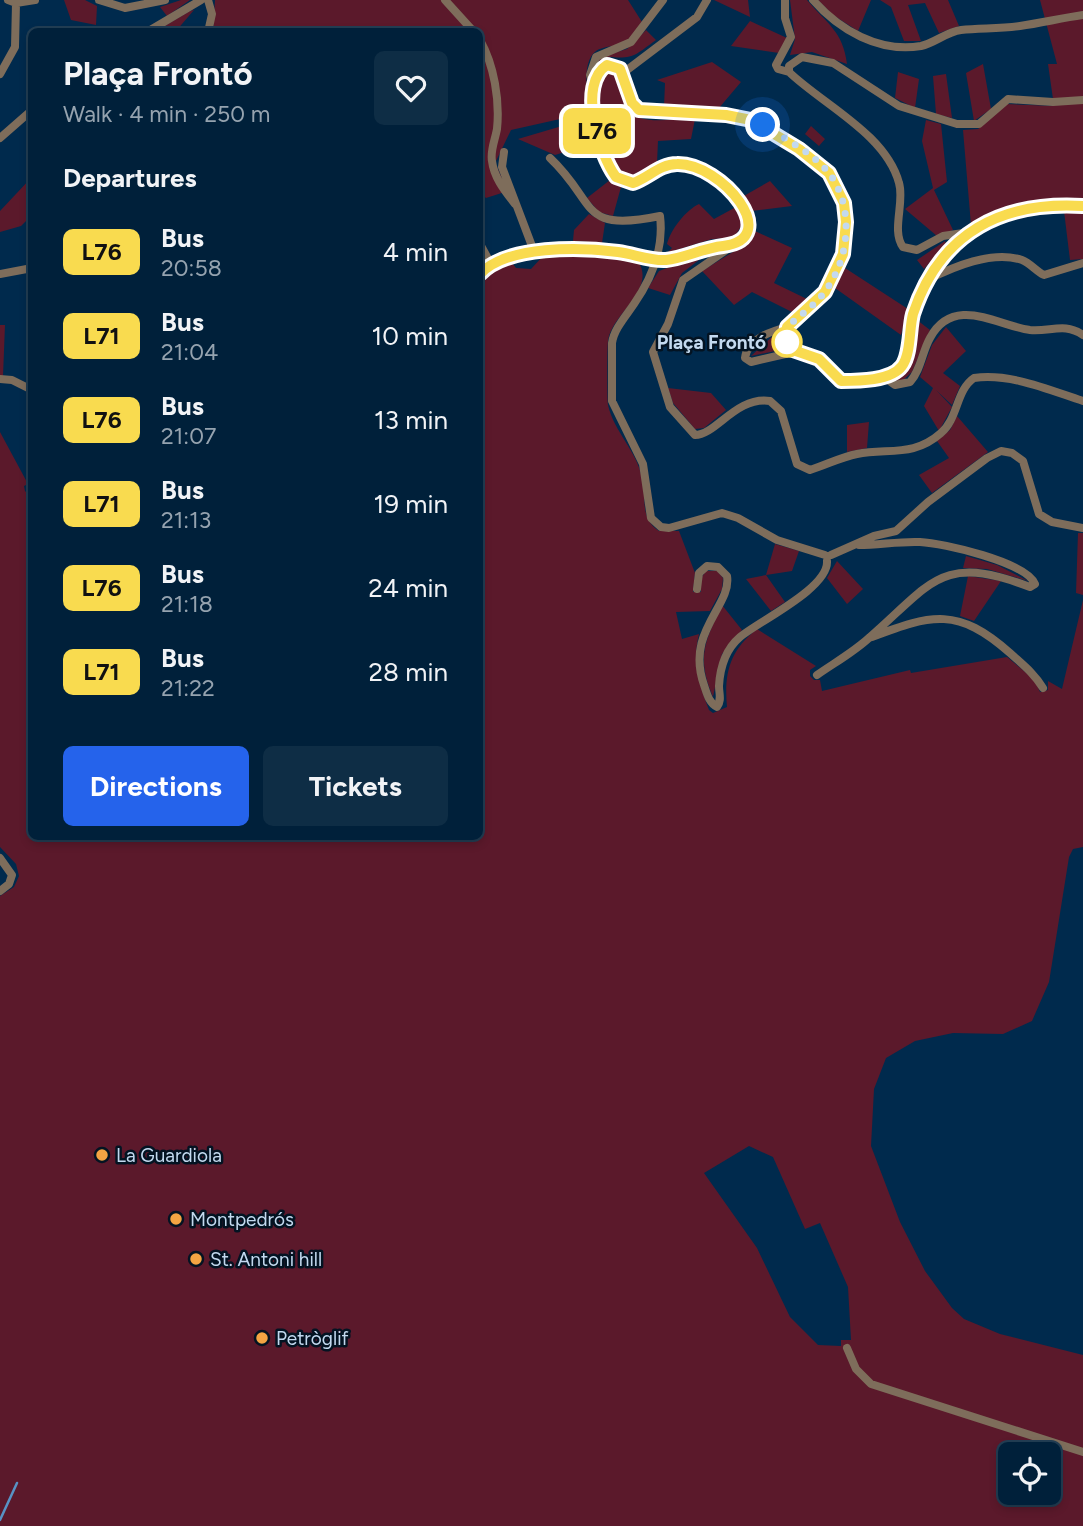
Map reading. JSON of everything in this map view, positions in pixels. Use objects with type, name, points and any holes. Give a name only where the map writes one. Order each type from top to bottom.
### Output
[{"type":"street","points":[[0,74],[15,47],[12,1],[35,0]]},
{"type":"street","points":[[99,0],[125,8],[165,0]]},
{"type":"street","points":[[154,28],[201,0]]},
{"type":"street","points":[[208,0],[212,14],[209,28]]},
{"type":"street","points":[[444,0],[470,28]]},
{"type":"street","points":[[594,89],[590,75],[596,57],[631,42],[663,0]]},
{"type":"street","points":[[623,73],[697,17],[707,0]]},
{"type":"street","points":[[785,0],[785,18],[791,37],[776,65],[778,69],[789,72],[853,123],[891,165],[901,193],[898,238],[903,247],[917,250],[943,236],[973,232]]},
{"type":"street","points":[[813,0],[829,18],[849,33],[879,42],[907,46],[925,45],[960,30],[1024,26],[1083,15]]},
{"type":"street","points":[[483,46],[489,58],[496,93],[497,126],[492,163],[497,178],[515,204]]},
{"type":"street","points":[[789,72],[789,66],[802,57],[825,60],[846,69],[899,106],[964,126],[979,124],[1008,99],[1053,102],[1083,100]]},
{"type":"street","points":[[1083,206],[1043,206],[1012,210],[973,232],[942,256],[927,280],[908,334],[904,361],[899,369],[884,377],[841,381],[819,359],[794,352],[751,362],[745,358],[747,349],[764,335],[787,327],[825,292],[843,254],[846,222],[844,203],[829,173],[799,149],[751,120],[726,115],[639,110],[632,103],[623,73],[618,67],[607,65],[602,68],[594,89],[592,106],[599,139],[616,177],[633,183],[673,163],[706,169],[721,180],[745,211],[748,230],[735,244],[682,280],[668,324],[654,348],[654,364],[670,407],[695,435],[703,435],[726,415],[746,405],[770,401],[781,411],[797,464],[810,470],[858,454],[908,452],[937,436],[946,427],[964,388],[974,377],[1008,380],[1055,390],[1083,401]]},
{"type":"street","points":[[0,138],[28,114]]},
{"type":"street","points":[[503,152],[502,167],[535,254]]},
{"type":"street","points":[[550,158],[572,181],[598,217],[622,221],[660,216],[671,211]]},
{"type":"street","points":[[660,216],[661,241],[656,260],[640,295],[613,338],[611,395],[618,417],[643,464],[651,518],[660,527],[669,528],[722,513],[738,518],[777,540],[828,557],[859,545],[869,538],[896,531],[986,458],[1002,451],[1012,453],[1023,461],[1039,514],[1052,522],[1083,528]]},
{"type":"street","points":[[483,271],[491,264],[513,257],[577,248],[656,260],[735,244]]},
{"type":"street","points":[[483,249],[491,264]]},
{"type":"street","points":[[927,280],[949,269],[994,258],[1017,259],[1045,275],[1083,263]]},
{"type":"street","points":[[0,274],[28,269]]},
{"type":"street","points":[[884,377],[895,385],[910,382],[935,331],[946,322],[965,316],[984,315],[1031,330],[1069,328],[1083,335]]},
{"type":"street","points":[[787,327],[787,342],[794,352]]},
{"type":"street","points":[[0,379],[12,380],[28,388]]},
{"type":"street","points":[[817,676],[869,638],[918,591],[954,573],[986,573],[1030,587],[1035,584],[1031,577],[1002,562],[934,544],[859,545]]},
{"type":"street","points":[[697,589],[699,573],[707,566],[718,567],[727,576],[726,589],[707,624],[698,659],[709,699],[717,707],[720,677],[730,647],[750,629],[804,593],[826,572],[828,557]]},
{"type":"street","points":[[869,638],[914,620],[963,622],[992,637],[1034,674],[1043,688]]},
{"type":"street","points":[[0,858],[12,875],[9,884],[0,891]]},
{"type":"street","points":[[847,1348],[856,1369],[871,1384],[1083,1452]]},
{"type":"shaded area","points":[[64,0],[85,0],[97,6],[96,25],[71,20]]},
{"type":"shaded area","points":[[190,0],[167,16],[160,7]]},
{"type":"shaded area","points":[[215,0],[628,0],[642,22],[627,40],[618,45],[601,48],[589,60],[586,80],[587,113],[511,130],[495,163],[508,191],[486,198],[483,195],[483,28],[213,28]]},
{"type":"shaded area","points":[[714,0],[748,0],[750,17]]},
{"type":"shaded area","points":[[790,0],[807,0],[827,22],[842,43],[847,64],[812,52],[790,55],[795,39]]},
{"type":"shaded area","points":[[818,0],[871,0],[858,31],[833,15]]},
{"type":"shaded area","points":[[880,0],[948,0],[959,26],[939,33],[925,3],[908,5],[921,41],[904,41],[891,7]]},
{"type":"shaded area","points":[[1040,0],[1083,0],[1083,200],[1025,203],[999,211],[971,225],[963,130],[978,129],[1006,104],[1054,106],[1048,64],[1057,64]]},
{"type":"shaded area","points":[[194,10],[179,28],[163,27]]},
{"type":"shaded area","points":[[750,21],[787,38],[779,53],[731,46]]},
{"type":"shaded area","points":[[646,30],[656,40],[634,55],[609,57],[597,66],[600,57],[627,49]]},
{"type":"shaded area","points":[[712,62],[741,82],[719,108],[664,107],[665,83],[657,80]]},
{"type":"shaded area","points":[[983,64],[991,109],[974,121],[966,73]]},
{"type":"shaded area","points":[[608,71],[615,74],[629,108],[640,118],[695,119],[691,139],[658,141],[657,163],[630,177],[620,171],[612,159],[601,128],[599,94]]},
{"type":"shaded area","points":[[898,72],[919,79],[915,108],[895,98]]},
{"type":"shaded area","points":[[946,74],[952,118],[936,114],[933,76]]},
{"type":"shaded area","points":[[589,118],[594,143],[555,155],[518,139]]},
{"type":"shaded area","points":[[926,120],[941,124],[947,182],[934,190],[953,230],[937,236],[905,209],[933,188],[922,141]]},
{"type":"shaded area","points":[[811,126],[825,139],[819,146],[805,134]]},
{"type":"shaded area","points":[[610,180],[621,187],[613,216],[599,212],[587,198]]},
{"type":"shaded area","points":[[28,181],[28,219],[21,226],[0,232],[0,211]]},
{"type":"shaded area","points":[[770,181],[792,206],[751,211],[742,197]]},
{"type":"shaded area","points":[[699,204],[714,219],[736,207],[743,223],[734,238],[712,239],[667,253],[672,248],[667,244],[675,226]]},
{"type":"shaded area","points":[[1064,211],[1083,212],[1083,259],[1070,260]]},
{"type":"shaded area","points":[[589,214],[605,223],[602,243],[573,241],[574,230]]},
{"type":"shaded area","points":[[755,231],[792,248],[774,283],[809,300],[794,313],[752,292],[734,305],[702,271],[741,247]]},
{"type":"shaded area","points":[[945,241],[946,244],[924,269],[917,260]]},
{"type":"shaded area","points":[[574,251],[638,261],[642,282],[611,331],[608,341],[608,405],[615,424],[639,468],[649,520],[659,531],[679,531],[695,573],[693,592],[701,592],[701,578],[706,571],[717,571],[723,578],[722,589],[710,611],[676,612],[682,639],[699,634],[696,654],[698,673],[709,710],[713,713],[727,707],[726,684],[730,664],[740,646],[757,629],[816,666],[810,670],[810,676],[814,680],[820,680],[822,691],[910,670],[911,673],[1007,657],[1035,680],[1040,692],[1048,690],[1048,681],[1062,689],[1083,600],[1083,847],[1073,849],[1069,857],[1049,982],[1032,1021],[1003,1034],[953,1033],[915,1041],[886,1058],[874,1089],[871,1146],[900,1222],[925,1271],[952,1308],[964,1319],[1000,1334],[1083,1355],[1083,1526],[0,1526],[0,896],[14,887],[19,876],[16,864],[0,847],[0,432],[28,484],[24,486],[28,494],[28,840],[483,840],[483,278],[509,259],[516,268],[531,269],[544,255]],"holes":[[[749,1146],[773,1157],[805,1229],[820,1223],[848,1287],[851,1340],[841,1340],[841,1346],[818,1345],[790,1317],[757,1248],[704,1173]]]},
{"type":"shaded area","points":[[708,253],[682,273],[670,295],[648,288],[659,271]]},
{"type":"shaded area","points":[[845,268],[908,309],[901,335],[835,288]]},
{"type":"shaded area","points":[[917,320],[930,330],[912,372],[901,382],[894,380],[909,360]]},
{"type":"shaded area","points":[[0,325],[5,325],[3,376],[0,376]]},
{"type":"shaded area","points":[[946,327],[966,351],[943,373],[960,386],[952,405],[936,390],[952,407],[939,431],[924,406],[933,388],[920,377],[932,345]]},
{"type":"shaded area","points":[[775,334],[782,347],[780,350],[751,356]]},
{"type":"shaded area","points":[[668,388],[711,393],[726,410],[704,428],[695,429],[673,403]]},
{"type":"shaded area","points":[[957,416],[988,452],[932,493],[919,475],[949,458],[937,441],[950,430]]},
{"type":"shaded area","points":[[869,422],[867,448],[847,452],[847,425]]},
{"type":"shaded area","points":[[1078,533],[1083,533],[1083,595],[1076,593]]},
{"type":"shaded area","points":[[775,544],[799,551],[792,571],[766,575]]},
{"type":"shaded area","points":[[966,556],[997,565],[1028,581],[987,569],[963,568]]},
{"type":"shaded area","points":[[837,561],[863,589],[847,604],[827,578]]},
{"type":"shaded area","points":[[766,575],[785,602],[771,611],[746,579]]},
{"type":"shaded area","points":[[968,576],[1001,581],[974,621],[960,616]]},
{"type":"shaded area","points":[[722,605],[742,630],[722,654],[713,697],[704,660],[707,639]]},
{"type":"waterway","points":[[0,1520],[17,1483]]},
{"type":"bus line","name":"L76","points":[[483,271],[500,260],[577,248],[666,260],[712,247],[735,244],[746,234],[749,224],[745,211],[721,180],[706,169],[673,163],[633,183],[616,177],[601,148],[592,106],[596,81],[602,68],[607,65],[620,69],[632,103],[639,110],[651,113],[726,115],[751,120],[799,149],[829,173],[844,203],[846,222],[843,254],[839,268],[825,292],[787,327],[785,333],[790,349],[819,359],[841,381],[884,377],[899,369],[904,361],[914,313],[929,274],[942,256],[958,242],[989,221],[1012,210],[1043,206],[1083,206]]},
{"type":"place","name":"Plaça Frontó","points":[[787,342]]},
{"type":"place","name":"La Guardiola","points":[[102,1155]]},
{"type":"place","name":"Montpedrós","points":[[176,1219]]},
{"type":"place","name":"St. Antoni hill","points":[[196,1259]]},
{"type":"place","name":"Petròglif","points":[[262,1338]]},
{"type":"route","points":[[763,125],[825,168],[844,203],[845,240],[839,268],[819,299],[787,327],[787,342]]}]
